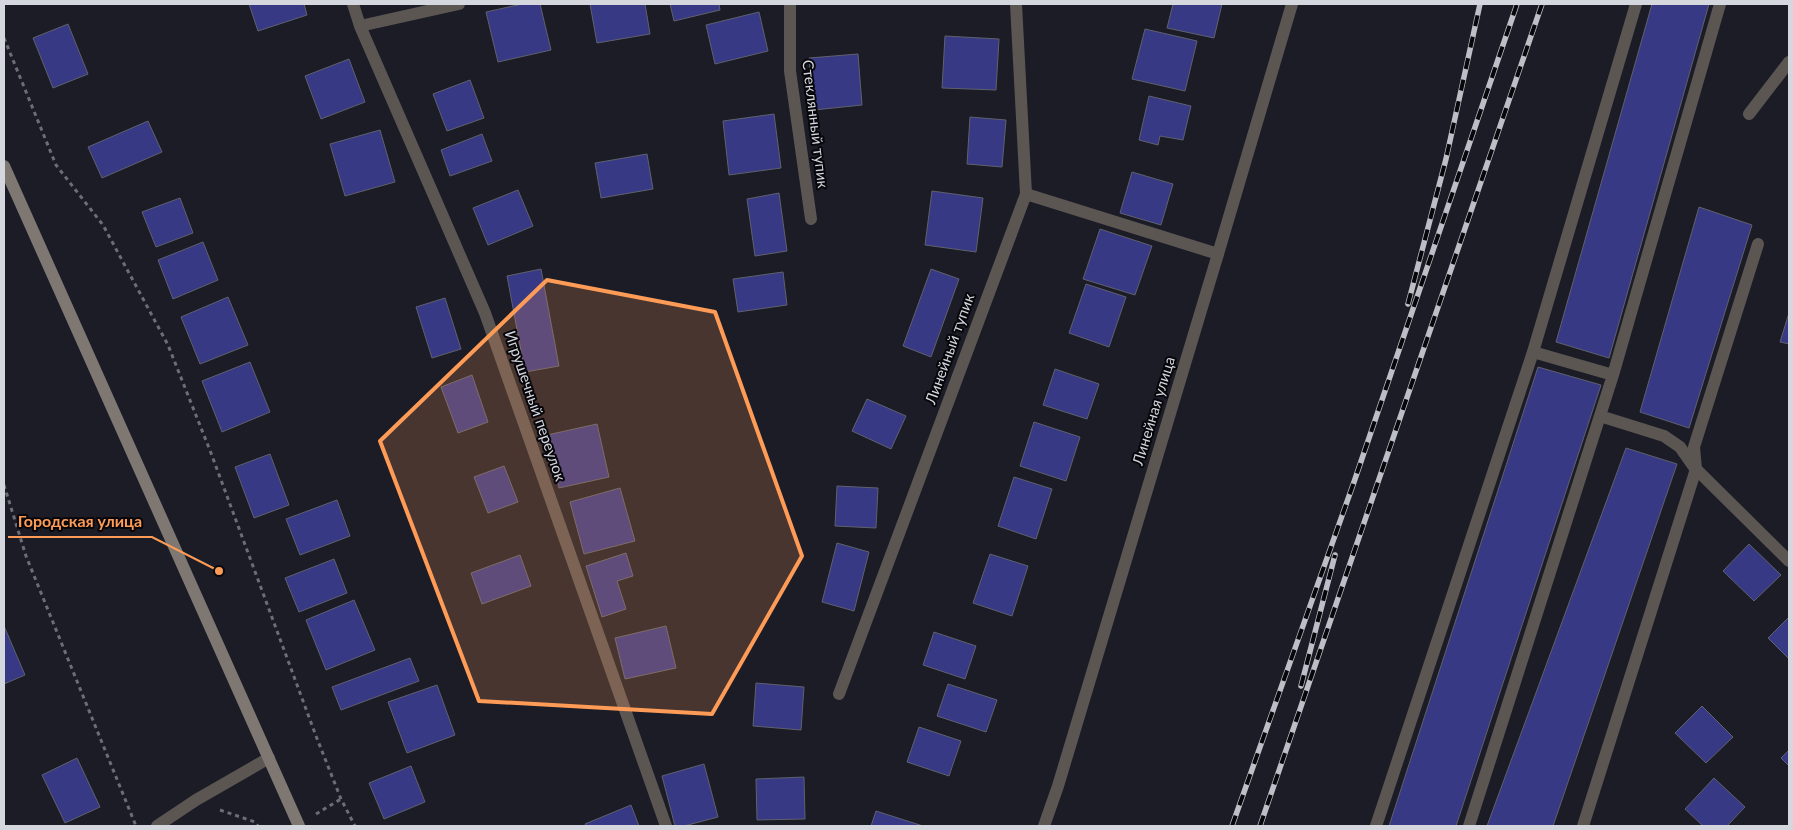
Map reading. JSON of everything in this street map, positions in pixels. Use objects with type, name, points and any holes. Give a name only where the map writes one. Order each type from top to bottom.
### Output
[{"type":"main road","points":[[4,166],[299,826]]},
{"type":"street","name":"Игрушечный переулок","points":[[352,4],[485,313],[666,826]]},
{"type":"street","points":[[360,26],[459,4]]},
{"type":"street","name":"Стеклянный тупик","points":[[790,4],[790,71],[811,218]]},
{"type":"street","name":"Линейный тупик","points":[[839,694],[1026,194],[1016,4]]},
{"type":"street","name":"Линейная улица","points":[[1044,826],[1058,786],[1292,4]]},
{"type":"street","points":[[1376,826],[1533,352],[1636,4]]},
{"type":"street","points":[[1469,826],[1613,374],[1720,4]]},
{"type":"street","points":[[1749,114],[1789,62]]},
{"type":"street","points":[[1026,194],[1218,254]]},
{"type":"street","points":[[1583,826],[1696,469],[1694,447],[1758,244]]},
{"type":"street","points":[[1533,352],[1613,374]]},
{"type":"street","points":[[1600,416],[1664,436],[1680,447],[1696,469],[1789,561]]},
{"type":"street","points":[[157,826],[196,800],[269,758]]},
{"type":"path","points":[[4,38],[56,165],[103,225],[168,345],[211,454],[316,736],[341,798],[355,826]]},
{"type":"path","points":[[4,485],[26,556],[136,826]]},
{"type":"path","points":[[196,800],[255,822],[258,826]]},
{"type":"highlighted area","points":[[547,280],[715,312],[802,556],[712,714],[479,701],[380,441]]},
{"type":"building","points":[[249,4],[304,4],[307,15],[258,31]]},
{"type":"building","points":[[522,4],[540,4],[551,50],[498,62],[486,12]]},
{"type":"building","points":[[590,4],[645,4],[650,34],[597,43]]},
{"type":"building","points":[[670,4],[719,4],[720,10],[674,21]]},
{"type":"building","points":[[1173,4],[1222,4],[1214,38],[1167,28]]},
{"type":"building","points":[[1652,4],[1709,4],[1609,358],[1556,342]]},
{"type":"building","points":[[759,12],[768,51],[715,64],[706,25]]},
{"type":"building","points":[[68,24],[88,74],[53,88],[33,38]]},
{"type":"building","points":[[1145,29],[1197,41],[1185,91],[1132,79]]},
{"type":"building","points":[[945,36],[999,39],[996,90],[942,88]]},
{"type":"building","points":[[858,54],[862,105],[814,110],[809,58]]},
{"type":"building","points":[[349,59],[365,102],[321,119],[305,76]]},
{"type":"building","points":[[470,80],[484,118],[447,131],[433,94]]},
{"type":"building","points":[[1149,96],[1191,106],[1183,140],[1160,136],[1158,145],[1139,140]]},
{"type":"building","points":[[774,114],[781,168],[729,175],[723,121]]},
{"type":"building","points":[[970,117],[1006,120],[1002,167],[967,164]]},
{"type":"building","points":[[148,121],[162,152],[102,178],[88,147]]},
{"type":"building","points":[[380,130],[395,182],[345,196],[330,144]]},
{"type":"building","points":[[482,134],[492,161],[450,176],[441,150]]},
{"type":"building","points":[[647,154],[653,189],[601,198],[595,163]]},
{"type":"building","points":[[1132,172],[1173,184],[1161,225],[1120,213]]},
{"type":"building","points":[[518,190],[533,226],[488,245],[473,208]]},
{"type":"building","points":[[932,191],[983,198],[976,252],[925,245]]},
{"type":"building","points":[[779,193],[787,251],[755,256],[747,199]]},
{"type":"building","points":[[180,198],[193,233],[156,247],[142,212]]},
{"type":"building","points":[[1699,207],[1752,225],[1689,428],[1640,412]]},
{"type":"building","points":[[1100,229],[1152,246],[1135,295],[1083,279]]},
{"type":"building","points":[[203,242],[218,280],[173,299],[158,260]]},
{"type":"building","points":[[541,269],[559,366],[525,372],[507,276]]},
{"type":"building","points":[[931,269],[959,279],[931,357],[903,346]]},
{"type":"building","points":[[783,272],[787,305],[738,312],[733,279]]},
{"type":"building","points":[[1086,284],[1126,297],[1109,347],[1069,333]]},
{"type":"building","points":[[228,297],[248,345],[200,364],[181,317]]},
{"type":"building","points":[[445,298],[461,349],[432,358],[416,307]]},
{"type":"building","points":[[1789,313],[1789,344],[1780,342]]},
{"type":"building","points":[[250,362],[270,412],[222,432],[202,381]]},
{"type":"building","points":[[1538,367],[1601,385],[1456,826],[1389,826]]},
{"type":"building","points":[[1055,369],[1099,384],[1087,419],[1043,405]]},
{"type":"building","points":[[472,375],[488,422],[458,433],[441,387]]},
{"type":"building","points":[[867,399],[906,416],[891,449],[852,431]]},
{"type":"building","points":[[1034,422],[1080,437],[1066,481],[1020,466]]},
{"type":"building","points":[[597,424],[609,477],[559,488],[547,435]]},
{"type":"building","points":[[1626,448],[1677,464],[1553,826],[1487,826]]},
{"type":"building","points":[[270,454],[289,505],[254,518],[235,467]]},
{"type":"building","points":[[504,466],[518,502],[488,513],[474,477]]},
{"type":"building","points":[[1014,477],[1052,489],[1036,539],[998,526]]},
{"type":"building","points":[[837,486],[878,488],[876,528],[835,526]]},
{"type":"building","points":[[620,488],[635,541],[584,554],[570,502]]},
{"type":"building","points":[[337,500],[350,536],[300,555],[286,519]]},
{"type":"building","points":[[837,543],[869,552],[854,611],[822,602]]},
{"type":"building","points":[[1749,544],[1781,575],[1754,601],[1723,571]]},
{"type":"building","points":[[626,553],[633,576],[617,581],[626,609],[602,617],[586,566]]},
{"type":"building","points":[[990,554],[1028,566],[1012,616],[973,603]]},
{"type":"building","points":[[520,555],[531,586],[482,604],[471,573]]},
{"type":"building","points":[[334,559],[347,593],[299,612],[285,578]]},
{"type":"building","points":[[354,600],[375,650],[326,670],[306,620]]},
{"type":"building","points":[[1789,617],[1789,659],[1768,638]]},
{"type":"building","points":[[4,626],[25,675],[4,684]]},
{"type":"building","points":[[666,626],[676,668],[625,679],[615,638]]},
{"type":"building","points":[[934,632],[976,646],[965,679],[923,665]]},
{"type":"building","points":[[410,658],[419,681],[341,710],[332,687]]},
{"type":"building","points":[[756,683],[804,687],[801,730],[753,726]]},
{"type":"building","points":[[948,684],[997,700],[986,732],[937,716]]},
{"type":"building","points":[[437,685],[455,735],[407,753],[388,702]]},
{"type":"building","points":[[1702,706],[1733,737],[1706,763],[1675,733]]},
{"type":"building","points":[[919,727],[961,741],[949,776],[907,762]]},
{"type":"building","points":[[1789,750],[1789,766],[1781,758]]},
{"type":"building","points":[[77,758],[100,807],[65,823],[42,775]]},
{"type":"building","points":[[704,764],[718,817],[684,826],[675,826],[662,776]]},
{"type":"building","points":[[411,766],[425,802],[384,819],[369,783]]},
{"type":"building","points":[[804,777],[805,819],[757,820],[756,779]]},
{"type":"building","points":[[1714,778],[1745,807],[1727,826],[1703,826],[1685,809]]},
{"type":"building","points":[[631,805],[639,826],[586,826],[585,824]]},
{"type":"building","points":[[876,811],[923,826],[871,826]]},
{"type":"railway","points":[[1408,304],[1446,159],[1480,4]]},
{"type":"railway","points":[[1232,826],[1354,482],[1517,4]]},
{"type":"railway","points":[[1260,826],[1542,4]]},
{"type":"railway","points":[[1301,686],[1335,555]]},
{"type":"place","name":"Городская улица","points":[[219,571]]}]
